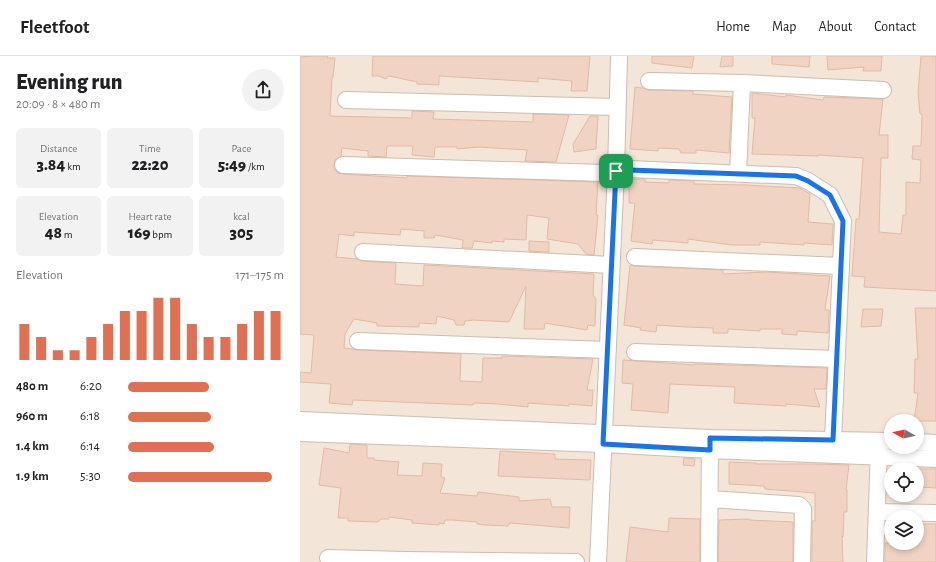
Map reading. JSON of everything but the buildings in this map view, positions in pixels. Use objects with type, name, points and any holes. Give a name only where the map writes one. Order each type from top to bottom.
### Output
[{"type":"street","points":[[598,562],[616,171],[619,56]]},
{"type":"street","points":[[649,81],[742,83],[883,90]]},
{"type":"street","points":[[738,174],[742,83]]},
{"type":"street","points":[[346,100],[617,107]]},
{"type":"street","points":[[343,165],[603,173],[629,170],[796,176],[808,181],[830,195],[843,221],[833,440]]},
{"type":"street","points":[[363,252],[611,265]]},
{"type":"street","points":[[635,257],[841,266]]},
{"type":"street","points":[[358,341],[608,350]]},
{"type":"street","points":[[635,352],[837,359]]},
{"type":"street","points":[[300,420],[710,444],[883,446]]},
{"type":"street","points":[[300,433],[603,438]]},
{"type":"street","points":[[710,444],[833,440],[883,446],[936,458]]},
{"type":"street","points":[[924,442],[936,443]]},
{"type":"street","points":[[709,562],[710,444]]},
{"type":"street","points":[[875,562],[877,512],[883,446]]},
{"type":"street","points":[[710,499],[799,505],[803,509],[804,514],[802,562]]},
{"type":"street","points":[[877,512],[936,513]]},
{"type":"street","points":[[328,558],[405,561],[576,562]]},
{"type":"shaded area","points":[[300,56],[936,56],[936,562],[300,562]]},
{"type":"route","points":[[629,170],[796,176],[808,181],[830,195],[843,221],[836,408],[833,440],[710,438],[710,450],[603,444],[616,171],[629,170]]}]
